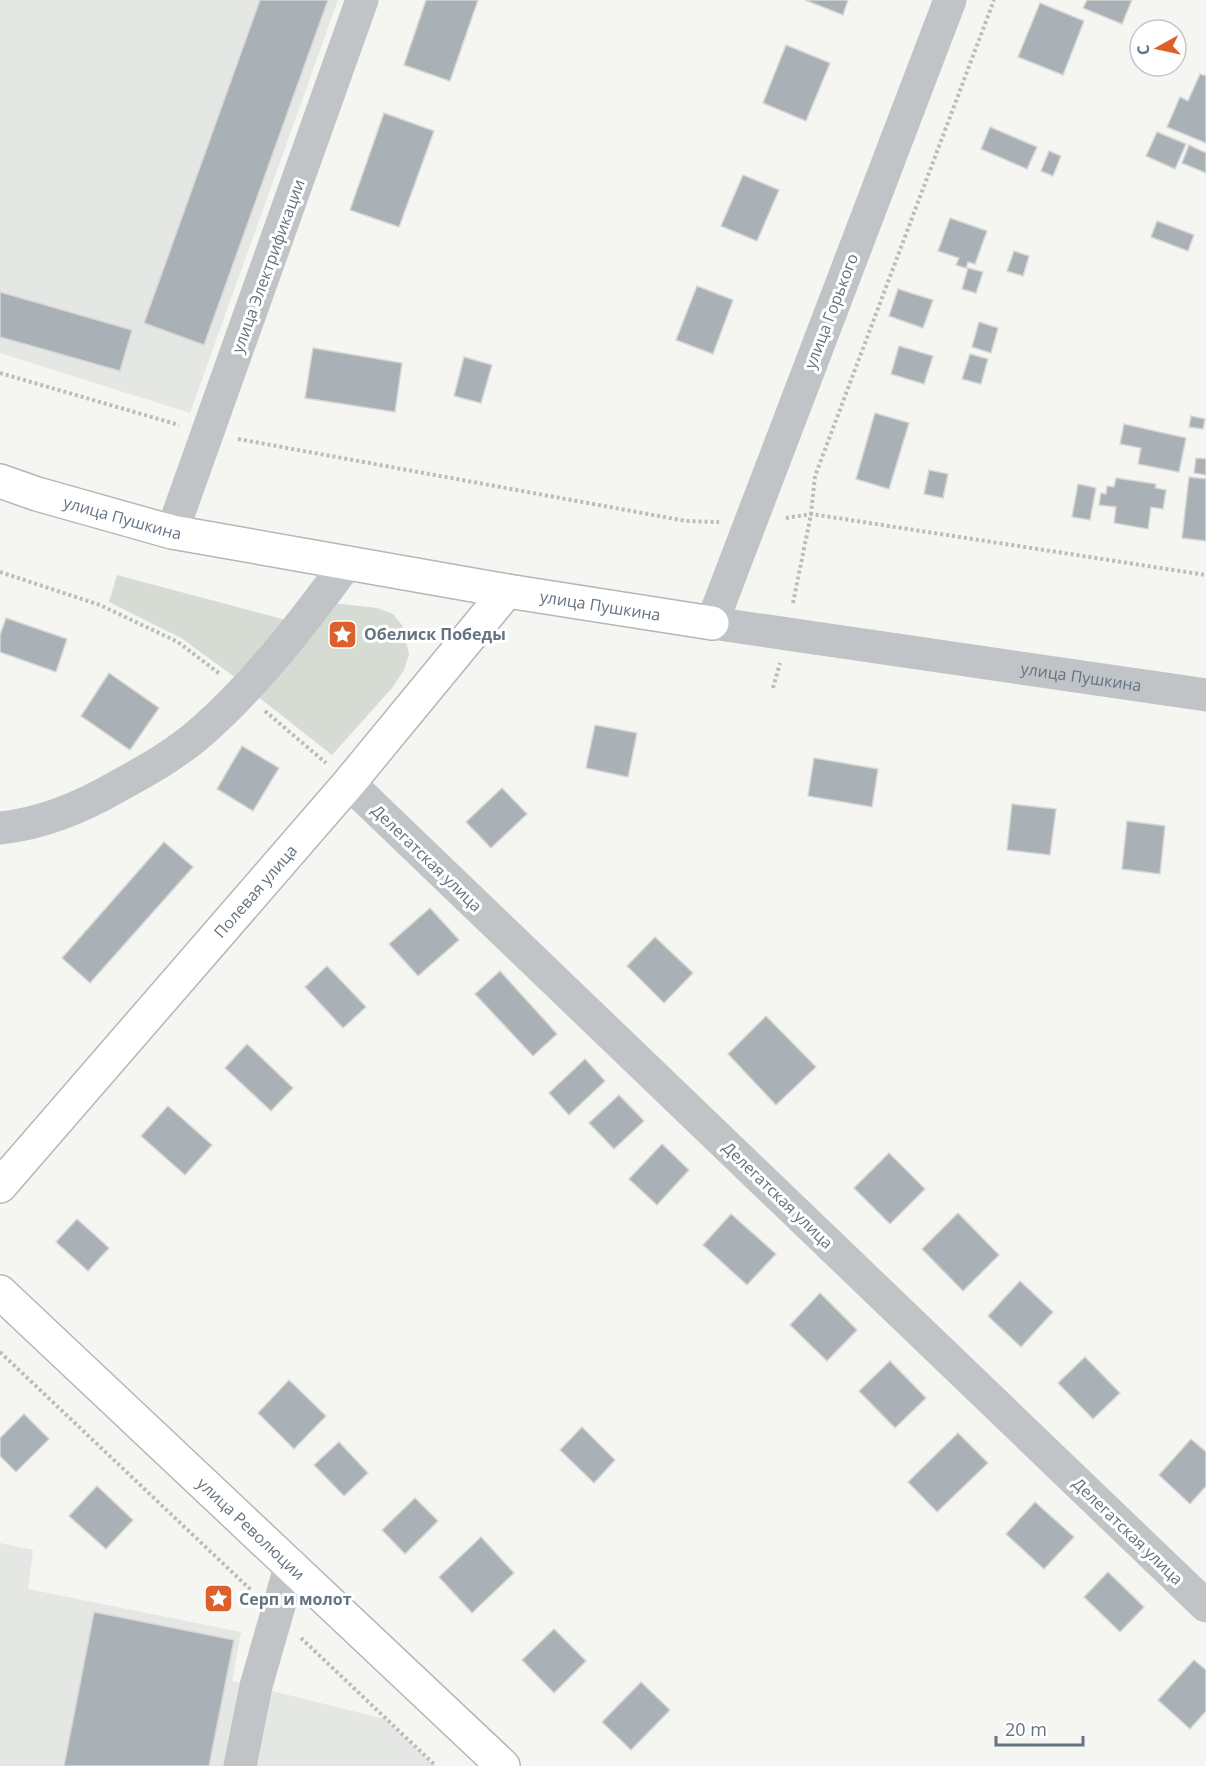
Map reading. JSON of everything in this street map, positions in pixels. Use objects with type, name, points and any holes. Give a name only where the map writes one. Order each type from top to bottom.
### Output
[{"type":"main road","name":"улица Пушкина","points":[[0,481],[37,494],[172,532],[507,591],[712,623]]},
{"type":"main road","name":"Полевая улица","points":[[0,1186],[349,783],[507,591]]},
{"type":"main road","name":"улица Революции","points":[[0,1292],[503,1766]]},
{"type":"street","name":"улица Электрификации","points":[[172,532],[362,0]]},
{"type":"street","name":"улица Горького","points":[[712,623],[951,0]]},
{"type":"street","points":[[0,828],[61,814],[105,794],[159,763],[199,734],[243,692],[287,644],[346,563]]},
{"type":"street","name":"улица Пушкина","points":[[712,623],[1206,695]]},
{"type":"street","name":"Делегатская улица","points":[[349,783],[1206,1606]]},
{"type":"street","points":[[240,1766],[256,1686],[291,1564]]},
{"type":"path","points":[[773,688],[787,634],[811,514],[815,476],[994,0]]},
{"type":"path","points":[[0,373],[208,434],[686,521],[750,523],[811,514],[1206,575]]},
{"type":"path","points":[[0,572],[100,605],[178,642],[243,692],[349,783]]},
{"type":"path","points":[[0,1352],[256,1596]]},
{"type":"path","points":[[299,1636],[436,1766]]},
{"type":"shaded area","points":[[0,0],[338,0],[190,413],[0,353]]},
{"type":"shaded area","points":[[117,575],[290,621],[239,680],[181,638],[109,602]]},
{"type":"shaded area","points":[[332,603],[377,608],[393,614],[402,625],[409,654],[404,670],[392,688],[332,755],[257,696]]},
{"type":"shaded area","points":[[0,1543],[33,1550],[28,1589],[241,1632],[232,1681],[385,1719],[435,1766],[0,1766]]},
{"type":"building","points":[[260,0],[328,0],[204,345],[144,323]]},
{"type":"building","points":[[426,0],[478,0],[450,81],[404,65]]},
{"type":"building","points":[[805,0],[848,0],[843,15]]},
{"type":"building","points":[[1087,0],[1132,0],[1122,24],[1083,8]]},
{"type":"building","points":[[1040,3],[1084,21],[1063,75],[1018,57]]},
{"type":"building","points":[[786,45],[830,63],[806,121],[763,103]]},
{"type":"building","points":[[1200,74],[1206,76],[1206,143],[1167,127],[1180,97],[1188,101]]},
{"type":"building","points":[[384,113],[434,131],[399,227],[350,210]]},
{"type":"building","points":[[990,127],[1037,147],[1027,169],[981,149]]},
{"type":"building","points":[[1157,132],[1186,144],[1175,169],[1146,156]]},
{"type":"building","points":[[1189,145],[1206,153],[1206,173],[1182,163]]},
{"type":"building","points":[[1049,151],[1061,156],[1053,176],[1041,171]]},
{"type":"building","points":[[743,175],[779,190],[757,241],[721,226]]},
{"type":"building","points":[[950,218],[987,231],[975,264],[968,262],[966,268],[956,265],[959,258],[938,251]]},
{"type":"building","points":[[1157,221],[1194,235],[1188,251],[1151,237]]},
{"type":"building","points":[[1014,251],[1029,256],[1023,276],[1007,271]]},
{"type":"building","points":[[968,268],[983,272],[976,293],[962,289]]},
{"type":"building","points":[[697,286],[733,300],[713,354],[676,340]]},
{"type":"building","points":[[898,289],[933,300],[923,328],[889,316]]},
{"type":"building","points":[[0,292],[132,330],[120,371],[0,337]]},
{"type":"building","points":[[979,322],[998,328],[991,353],[972,347]]},
{"type":"building","points":[[899,346],[933,356],[924,384],[891,374]]},
{"type":"building","points":[[313,348],[402,363],[395,412],[305,398]]},
{"type":"building","points":[[970,354],[988,359],[981,384],[962,379]]},
{"type":"building","points":[[464,357],[492,365],[481,403],[454,396]]},
{"type":"building","points":[[875,413],[909,423],[889,489],[856,479]]},
{"type":"building","points":[[1191,416],[1205,419],[1203,429],[1189,427]]},
{"type":"building","points":[[1124,424],[1186,438],[1179,472],[1138,464],[1141,448],[1120,444]]},
{"type":"building","points":[[1196,458],[1206,459],[1206,475],[1194,473]]},
{"type":"building","points":[[929,470],[948,474],[943,498],[924,494]]},
{"type":"building","points":[[1189,477],[1206,479],[1206,541],[1182,538]]},
{"type":"building","points":[[1116,478],[1156,484],[1155,488],[1166,490],[1163,509],[1151,507],[1148,529],[1114,523],[1116,507],[1099,505],[1101,493],[1106,494],[1107,486],[1114,487]]},
{"type":"building","points":[[1078,484],[1096,488],[1090,520],[1072,517]]},
{"type":"building","points":[[6,618],[67,639],[56,672],[0,652],[0,635]]},
{"type":"building","points":[[109,673],[159,708],[130,750],[81,716]]},
{"type":"building","points":[[595,725],[637,733],[628,777],[586,768]]},
{"type":"building","points":[[242,746],[279,768],[253,811],[217,789]]},
{"type":"building","points":[[814,758],[878,769],[872,807],[808,796]]},
{"type":"building","points":[[502,788],[527,814],[491,848],[466,822]]},
{"type":"building","points":[[1012,804],[1056,809],[1050,855],[1007,850]]},
{"type":"building","points":[[1127,821],[1165,826],[1160,874],[1122,869]]},
{"type":"building","points":[[164,842],[193,867],[90,983],[62,958]]},
{"type":"building","points":[[430,908],[459,940],[418,976],[389,944]]},
{"type":"building","points":[[655,937],[693,973],[664,1003],[627,966]]},
{"type":"building","points":[[327,966],[366,1007],[343,1028],[305,987]]},
{"type":"building","points":[[500,971],[557,1034],[533,1056],[475,994]]},
{"type":"building","points":[[766,1016],[816,1067],[776,1105],[728,1054]]},
{"type":"building","points":[[247,1044],[293,1088],[271,1111],[225,1068]]},
{"type":"building","points":[[585,1059],[605,1081],[569,1115],[549,1093]]},
{"type":"building","points":[[619,1095],[644,1121],[614,1149],[589,1123]]},
{"type":"building","points":[[168,1106],[212,1145],[185,1175],[141,1136]]},
{"type":"building","points":[[662,1144],[689,1170],[657,1205],[629,1179]]},
{"type":"building","points":[[889,1153],[925,1189],[890,1224],[854,1188]]},
{"type":"building","points":[[958,1213],[999,1255],[963,1291],[922,1249]]},
{"type":"building","points":[[731,1214],[776,1254],[747,1285],[703,1245]]},
{"type":"building","points":[[77,1219],[109,1248],[88,1271],[56,1242]]},
{"type":"building","points":[[1020,1281],[1053,1312],[1021,1347],[988,1316]]},
{"type":"building","points":[[820,1293],[857,1330],[827,1361],[790,1325]]},
{"type":"building","points":[[1085,1357],[1120,1393],[1093,1419],[1058,1383]]},
{"type":"building","points":[[890,1361],[926,1398],[895,1428],[859,1391]]},
{"type":"building","points":[[289,1380],[326,1416],[294,1449],[258,1413]]},
{"type":"building","points":[[24,1414],[49,1439],[16,1472],[0,1456],[0,1438]]},
{"type":"building","points":[[582,1427],[615,1460],[594,1483],[560,1450]]},
{"type":"building","points":[[958,1433],[988,1463],[937,1512],[908,1482]]},
{"type":"building","points":[[1191,1439],[1206,1452],[1206,1486],[1190,1504],[1159,1475]]},
{"type":"building","points":[[339,1442],[368,1473],[344,1496],[314,1465]]},
{"type":"building","points":[[97,1486],[133,1520],[106,1549],[69,1516]]},
{"type":"building","points":[[415,1498],[438,1521],[405,1554],[382,1530]]},
{"type":"building","points":[[1035,1502],[1074,1537],[1044,1569],[1006,1534]]},
{"type":"building","points":[[481,1537],[514,1573],[472,1613],[439,1577]]},
{"type":"building","points":[[1108,1572],[1144,1607],[1120,1632],[1084,1597]]},
{"type":"building","points":[[94,1612],[234,1640],[209,1766],[64,1766]]},
{"type":"building","points":[[554,1629],[586,1661],[554,1693],[522,1660]]},
{"type":"building","points":[[1194,1660],[1206,1670],[1206,1711],[1190,1729],[1158,1700]]},
{"type":"building","points":[[641,1682],[670,1710],[631,1750],[602,1722]]},
{"type":"place","name":"Обелиск Победы","points":[[343,634]]},
{"type":"place","name":"Серп и молот","points":[[218,1599]]}]
